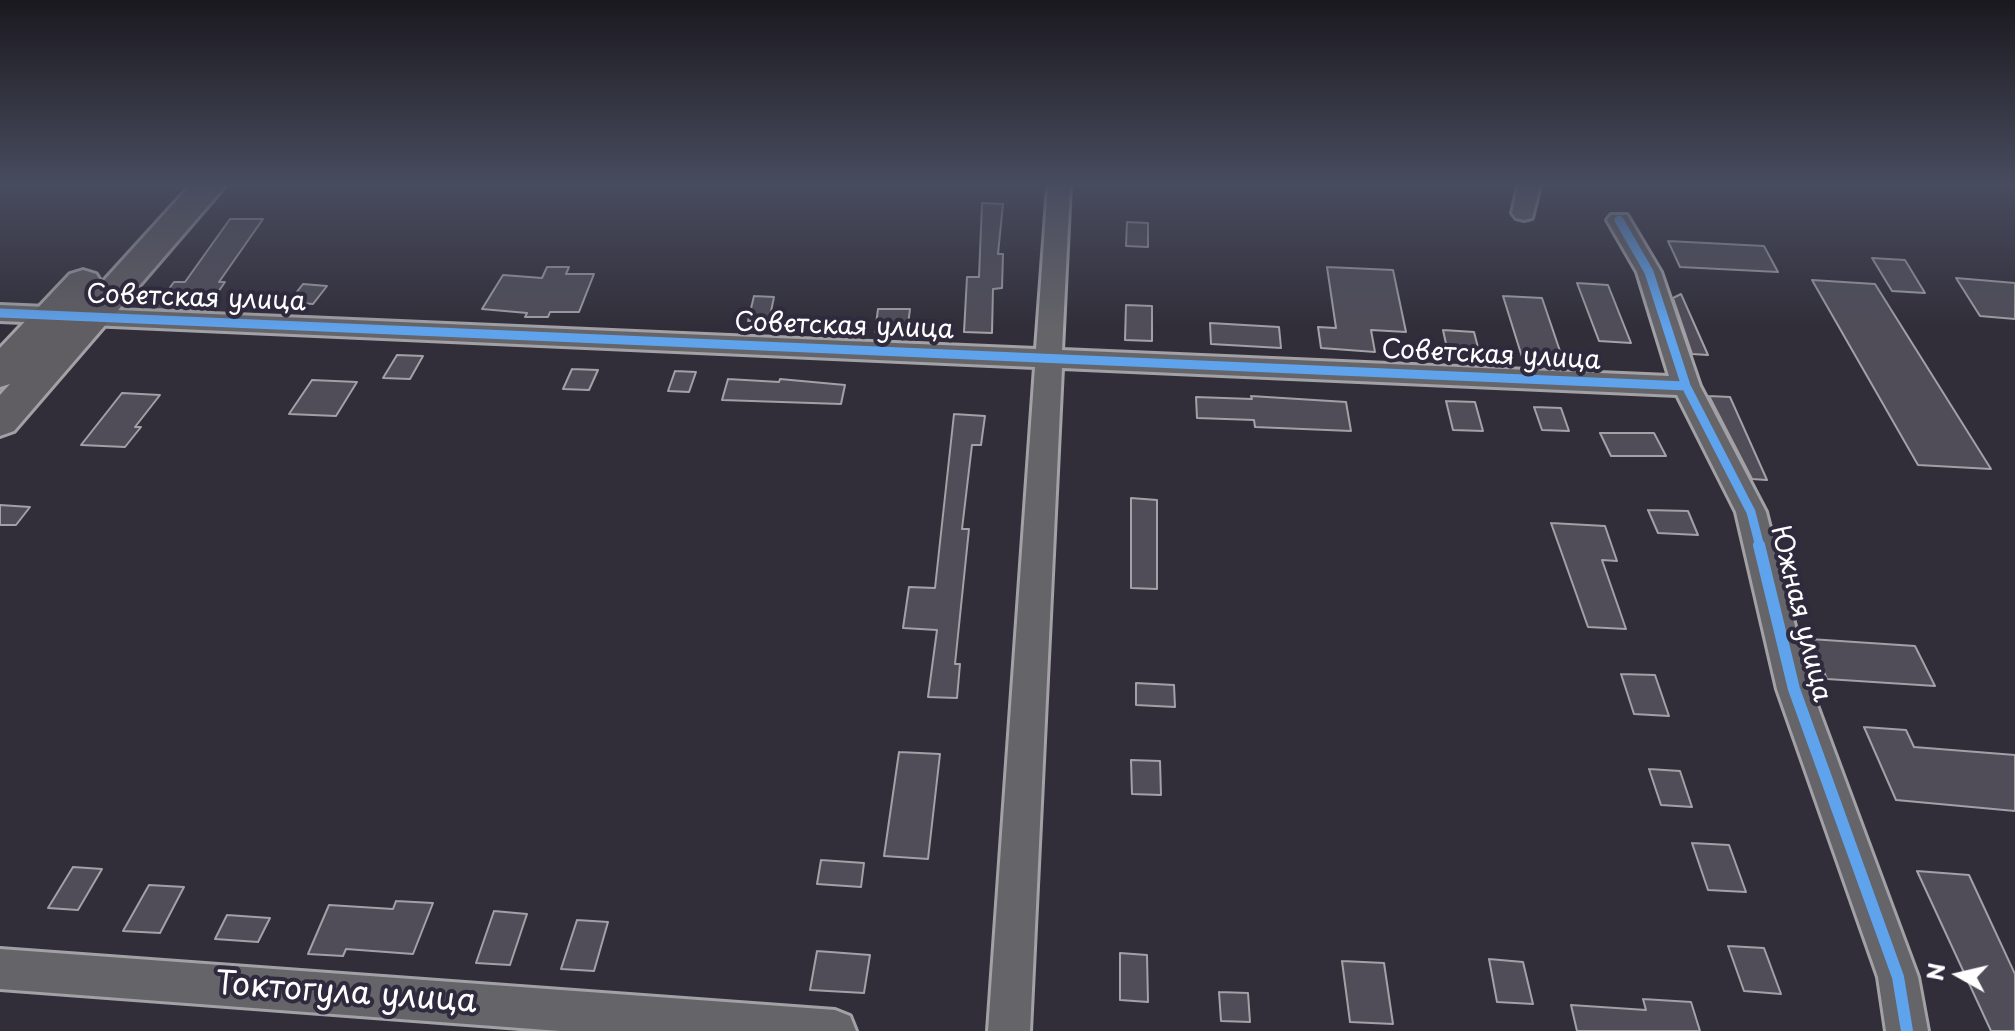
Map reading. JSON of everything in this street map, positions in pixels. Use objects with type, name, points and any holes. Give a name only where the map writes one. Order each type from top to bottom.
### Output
[{"type":"main road","points":[[0,373],[128,234]]},
{"type":"main road","points":[[0,421],[165,234]]},
{"type":"street","points":[[1009,1031],[1056,234]]},
{"type":"street","name":"Южная улица","points":[[1627,234],[1649,272],[1686,386],[1751,512],[1794,689],[1898,977],[1907,1031]]},
{"type":"street","name":"Советская улица","points":[[0,313],[1686,386]]},
{"type":"street","name":"Токтогула улица","points":[[0,969],[544,1019],[835,1031]]},
{"type":"building","points":[[219,234],[252,234],[219,282],[225,282],[205,311],[154,309],[174,282],[185,282]]},
{"type":"building","points":[[981,234],[1000,234],[998,254],[1003,254],[1002,288],[993,289],[992,333],[964,332],[967,277],[979,277]]},
{"type":"building","points":[[1126,234],[1148,234],[1148,247],[1126,246]]},
{"type":"building","points":[[1668,241],[1764,246],[1778,272],[1680,267]]},
{"type":"building","points":[[1872,258],[1905,260],[1925,293],[1892,291]]},
{"type":"building","points":[[547,267],[569,267],[566,274],[594,274],[579,312],[550,312],[548,317],[525,317],[527,313],[482,309],[503,275],[542,278]]},
{"type":"building","points":[[1327,267],[1393,270],[1406,332],[1371,330],[1375,352],[1321,348],[1318,327],[1336,328]]},
{"type":"building","points":[[1956,278],[2015,283],[2015,319],[1980,316]]},
{"type":"building","points":[[1812,280],[1875,284],[1991,469],[1918,465]]},
{"type":"building","points":[[1577,283],[1608,285],[1631,343],[1599,341]]},
{"type":"building","points":[[303,284],[327,286],[313,304],[289,302]]},
{"type":"building","points":[[1681,294],[1708,355],[1692,354],[1673,298]]},
{"type":"building","points":[[754,296],[774,297],[769,321],[748,321]]},
{"type":"building","points":[[1503,296],[1542,298],[1563,360],[1522,357]]},
{"type":"building","points":[[1126,305],[1152,306],[1152,341],[1125,340]]},
{"type":"building","points":[[878,309],[910,309],[907,333],[875,332]]},
{"type":"building","points":[[1210,323],[1279,327],[1281,348],[1211,344]]},
{"type":"building","points":[[1443,330],[1474,332],[1480,355],[1448,353]]},
{"type":"building","points":[[397,355],[423,356],[410,379],[383,378]]},
{"type":"building","points":[[572,369],[598,370],[589,390],[563,389]]},
{"type":"building","points":[[675,371],[696,372],[689,392],[668,391]]},
{"type":"building","points":[[728,379],[779,382],[780,379],[845,385],[841,404],[722,400]]},
{"type":"building","points":[[312,380],[357,382],[336,416],[289,414]]},
{"type":"building","points":[[122,393],[160,395],[135,427],[141,427],[125,447],[81,445]]},
{"type":"building","points":[[1251,396],[1346,402],[1351,431],[1255,427],[1254,420],[1197,418],[1196,397],[1252,399]]},
{"type":"building","points":[[1709,396],[1730,397],[1767,480],[1752,479]]},
{"type":"building","points":[[1446,401],[1475,402],[1483,431],[1453,430]]},
{"type":"building","points":[[1534,407],[1561,408],[1569,431],[1542,430]]},
{"type":"building","points":[[954,414],[985,416],[981,445],[972,445],[962,529],[969,529],[955,664],[960,664],[957,698],[928,697],[937,630],[903,628],[909,587],[935,588]]},
{"type":"building","points":[[1600,433],[1654,433],[1666,456],[1611,456]]},
{"type":"building","points":[[1131,498],[1157,500],[1157,589],[1131,588]]},
{"type":"building","points":[[0,505],[30,507],[16,525],[0,525]]},
{"type":"building","points":[[1648,510],[1688,511],[1698,535],[1658,533]]},
{"type":"building","points":[[1551,523],[1605,526],[1617,561],[1602,560],[1626,629],[1588,627]]},
{"type":"building","points":[[1810,639],[1915,646],[1935,686],[1827,679]]},
{"type":"building","points":[[1621,674],[1655,675],[1669,716],[1634,714]]},
{"type":"building","points":[[1136,683],[1174,685],[1175,707],[1136,705]]},
{"type":"building","points":[[1864,727],[1906,730],[1914,747],[2015,755],[2015,811],[1896,800]]},
{"type":"building","points":[[899,752],[940,754],[928,859],[884,856]]},
{"type":"building","points":[[1131,760],[1160,761],[1161,795],[1132,794]]},
{"type":"building","points":[[1649,769],[1680,771],[1692,807],[1661,805]]},
{"type":"building","points":[[1692,843],[1729,845],[1746,892],[1708,890]]},
{"type":"building","points":[[821,860],[864,863],[861,887],[817,884]]},
{"type":"building","points":[[73,867],[102,869],[78,910],[48,908]]},
{"type":"building","points":[[1917,871],[1969,875],[2015,974],[2015,1031],[1991,1031]]},
{"type":"building","points":[[149,885],[184,887],[160,933],[123,931]]},
{"type":"building","points":[[396,901],[433,903],[413,954],[346,949],[343,956],[308,954],[329,905],[393,909]]},
{"type":"building","points":[[494,911],[527,914],[510,965],[476,963]]},
{"type":"building","points":[[227,915],[270,918],[258,942],[215,939]]},
{"type":"building","points":[[577,920],[608,922],[594,971],[561,969]]},
{"type":"building","points":[[1728,946],[1764,948],[1781,994],[1744,991]]},
{"type":"building","points":[[817,951],[870,955],[864,993],[810,990]]},
{"type":"building","points":[[1120,953],[1147,955],[1148,1002],[1120,1000]]},
{"type":"building","points":[[1489,959],[1523,962],[1533,1004],[1497,1002]]},
{"type":"building","points":[[1342,961],[1384,963],[1393,1024],[1350,1022]]},
{"type":"building","points":[[1219,992],[1248,993],[1250,1022],[1221,1021]]},
{"type":"building","points":[[1643,999],[1691,1002],[1700,1031],[1577,1031],[1571,1005],[1646,1010]]},
{"type":"cycle path","points":[[1627,234],[1649,272],[1686,386],[1751,512],[1794,689],[1898,977],[1907,1031]]},
{"type":"cycle path","points":[[0,313],[1686,386]]}]
